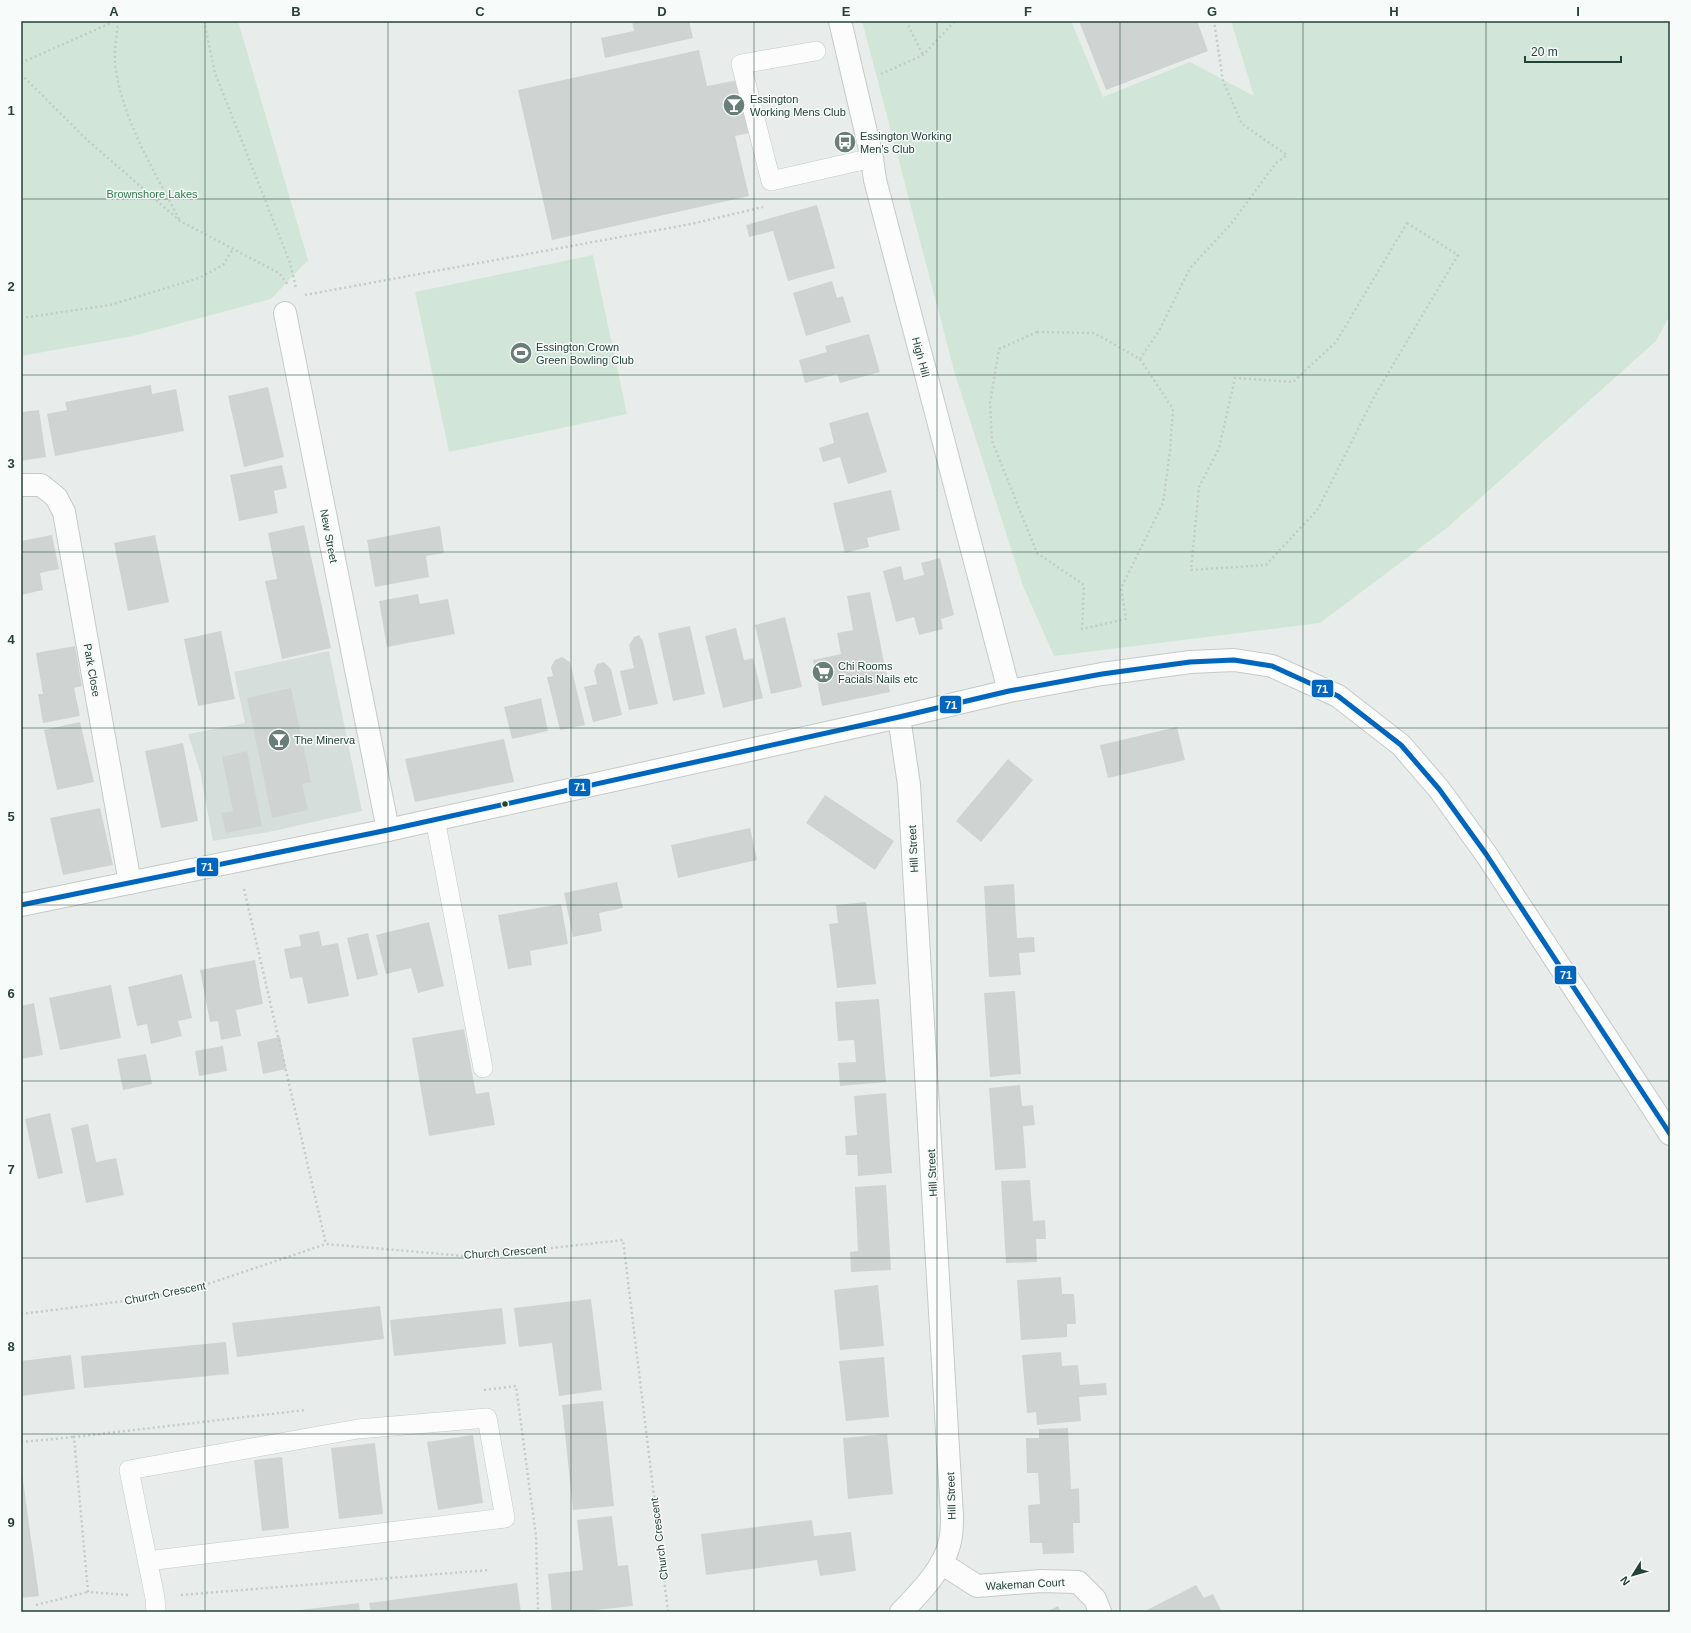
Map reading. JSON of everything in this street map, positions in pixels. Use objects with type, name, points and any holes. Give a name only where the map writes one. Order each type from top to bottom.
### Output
[{"type":"street","name":"High Hill","points":[[840,21],[872,158],[875,180],[1009,691]]},
{"type":"street","name":"New Street","points":[[285,313],[388,830]]},
{"type":"street","name":"Park Close","points":[[21,485],[41,486],[56,497],[64,512],[130,883]]},
{"type":"street","points":[[21,905],[388,830],[899,717],[1009,691],[1102,674],[1190,662],[1234,660],[1272,666],[1338,696],[1401,745],[1439,789],[1486,854],[1670,1134]]},
{"type":"street","name":"Hill Street","points":[[899,717],[909,785],[952,1516],[950,1542],[941,1563],[919,1594],[900,1612]]},
{"type":"street","name":"Wakeman Court","points":[[941,1563],[976,1586],[1041,1581],[1078,1582],[1095,1599],[1100,1612]]},
{"type":"lane","points":[[816,51],[741,64],[771,181],[872,158]]},
{"type":"lane","points":[[435,819],[483,1068]]},
{"type":"lane","points":[[147,1561],[505,1518],[487,1418],[358,1429],[129,1470],[155,1605]]},
{"type":"path","points":[[21,63],[115,21]]},
{"type":"path","points":[[118,21],[115,62],[123,98],[141,145],[180,222]]},
{"type":"path","points":[[204,21],[215,73],[290,263],[298,296],[297,308],[285,313]]},
{"type":"path","points":[[906,21],[924,55]]},
{"type":"path","points":[[855,86],[924,55],[955,21]]},
{"type":"path","points":[[1140,359],[1159,330],[1190,268],[1231,224],[1276,163],[1287,155],[1242,124],[1223,81],[1214,21]]},
{"type":"path","points":[[21,74],[84,137],[180,222],[280,274],[298,296]]},
{"type":"path","points":[[298,296],[691,224],[768,206]]},
{"type":"path","points":[[1408,223],[1458,255],[1374,397],[1318,508],[1266,565],[1191,570],[1199,487],[1219,448],[1235,378],[1293,382],[1336,342],[1408,223]]},
{"type":"path","points":[[21,317],[110,305],[199,278],[223,266],[233,249]]},
{"type":"path","points":[[1037,332],[1094,333],[1140,359],[1173,409],[1170,451],[1163,503],[1121,588],[1126,618],[1082,629],[1084,585],[1037,553],[992,440],[990,403],[999,349],[1037,332]]},
{"type":"path","points":[[238,861],[326,1244]]},
{"type":"path","name":"Church Crescent","points":[[21,1314],[149,1298],[199,1287],[326,1244],[465,1256],[623,1240],[668,1612]]},
{"type":"path","points":[[477,1390],[516,1386],[536,1536],[538,1612]]},
{"type":"path","points":[[21,1442],[311,1409]]},
{"type":"path","points":[[74,1437],[88,1592]]},
{"type":"path","points":[[36,1605],[88,1592],[155,1605],[489,1570]]},
{"type":"shaded area","points":[[329,651],[362,811],[269,832],[213,841],[200,771],[188,734],[245,723],[234,672]]},
{"type":"green space","name":"Brownshore Lakes","points":[[21,21],[238,21],[308,260],[271,299],[133,336],[21,356]]},
{"type":"green space","points":[[862,21],[1071,21],[1103,97],[1190,62],[1254,96],[1231,21],[1670,21],[1670,315],[1656,341],[1448,527],[1320,623],[1054,656],[1023,586],[955,374]]},
{"type":"green space","name":"Essington Crown Green Bowling Club","points":[[593,255],[627,414],[449,452],[415,292]]},
{"type":"building","points":[[632,21],[689,21],[693,38],[605,58],[601,38],[634,31]]},
{"type":"building","points":[[1079,21],[1197,21],[1208,51],[1106,90]]},
{"type":"building","points":[[699,50],[707,86],[738,80],[750,133],[735,136],[749,196],[552,240],[518,90]]},
{"type":"building","points":[[817,205],[835,268],[788,281],[773,231],[749,237],[746,225]]},
{"type":"building","points":[[832,281],[837,298],[843,296],[851,322],[806,336],[793,293]]},
{"type":"building","points":[[869,334],[880,372],[840,383],[837,374],[805,383],[799,360],[827,352],[825,346]]},
{"type":"building","points":[[151,385],[152,394],[176,389],[184,431],[55,456],[47,414],[67,410],[65,402]]},
{"type":"building","points":[[268,387],[284,457],[244,467],[228,396]]},
{"type":"building","points":[[39,410],[46,457],[21,461],[21,412]]},
{"type":"building","points":[[868,412],[887,472],[848,484],[840,457],[823,462],[819,448],[834,443],[829,423]]},
{"type":"building","points":[[282,465],[287,488],[274,491],[278,513],[239,521],[230,475]]},
{"type":"building","points":[[891,490],[900,530],[867,538],[869,547],[845,553],[833,503]]},
{"type":"building","points":[[304,525],[331,648],[282,659],[265,581],[277,579],[268,533]]},
{"type":"building","points":[[440,526],[444,553],[426,556],[429,577],[375,587],[367,540]]},
{"type":"building","points":[[52,535],[59,569],[40,573],[43,590],[21,595],[21,541]]},
{"type":"building","points":[[155,535],[169,602],[128,611],[114,543]]},
{"type":"building","points":[[940,558],[954,615],[941,619],[943,629],[919,635],[914,617],[896,622],[883,571],[901,566],[904,580],[924,575],[921,563]]},
{"type":"building","points":[[870,592],[890,692],[822,706],[813,660],[841,654],[837,633],[853,630],[847,596]]},
{"type":"building","points":[[418,594],[420,604],[448,599],[455,634],[387,647],[379,601]]},
{"type":"building","points":[[785,617],[802,687],[771,694],[755,625]]},
{"type":"building","points":[[690,626],[705,694],[673,701],[658,633]]},
{"type":"building","points":[[736,628],[744,660],[753,658],[763,698],[723,708],[705,636]]},
{"type":"building","points":[[221,631],[235,699],[198,706],[184,639]]},
{"type":"building","points":[[639,635],[643,641],[658,704],[629,710],[620,671],[634,668],[629,645],[634,637]]},
{"type":"building","points":[[75,646],[82,686],[74,688],[80,716],[43,723],[38,694],[43,694],[36,653]]},
{"type":"building","points":[[562,657],[570,662],[585,725],[560,730],[547,677],[553,676],[551,667],[555,660]]},
{"type":"building","points":[[604,662],[611,669],[622,715],[593,722],[584,687],[597,684],[594,671],[597,664]]},
{"type":"building","name":"The Minerva","points":[[291,688],[311,782],[302,784],[308,810],[272,818],[247,698]]},
{"type":"building","points":[[541,698],[548,731],[512,739],[504,707]]},
{"type":"building","points":[[80,722],[94,782],[57,790],[44,730]]},
{"type":"building","points":[[1177,727],[1185,760],[1108,778],[1100,745]]},
{"type":"building","points":[[504,739],[514,782],[415,802],[405,759]]},
{"type":"building","points":[[183,743],[198,821],[161,828],[145,751]]},
{"type":"building","points":[[247,751],[262,826],[226,833],[221,813],[233,811],[222,757]]},
{"type":"building","points":[[1008,759],[1033,780],[981,842],[956,821]]},
{"type":"building","points":[[825,795],[894,841],[875,870],[806,823]]},
{"type":"building","points":[[100,808],[113,865],[63,875],[50,818]]},
{"type":"building","points":[[750,828],[757,860],[678,878],[671,845]]},
{"type":"building","points":[[617,882],[623,908],[599,913],[602,931],[573,937],[564,893]]},
{"type":"building","points":[[1014,884],[1017,938],[1034,937],[1035,952],[1019,953],[1021,975],[989,977],[984,886]]},
{"type":"building","points":[[866,902],[876,984],[837,988],[829,924],[838,923],[836,905]]},
{"type":"building","points":[[561,904],[568,944],[530,951],[532,965],[508,969],[498,915]]},
{"type":"building","points":[[429,922],[444,986],[418,993],[411,968],[386,974],[376,935]]},
{"type":"building","points":[[319,931],[322,946],[338,943],[349,996],[308,1004],[302,977],[290,979],[284,949],[301,946],[299,935]]},
{"type":"building","points":[[368,933],[378,975],[357,980],[347,938]]},
{"type":"building","points":[[255,960],[263,1004],[236,1010],[241,1036],[221,1040],[218,1021],[210,1022],[200,970]]},
{"type":"building","points":[[182,974],[192,1018],[178,1021],[182,1036],[151,1044],[147,1024],[137,1026],[128,987]]},
{"type":"building","points":[[111,985],[121,1038],[60,1050],[49,998]]},
{"type":"building","points":[[1015,991],[1021,1074],[990,1077],[984,993]]},
{"type":"building","points":[[879,999],[886,1082],[840,1086],[838,1063],[856,1062],[854,1040],[838,1041],[835,1002]]},
{"type":"building","points":[[34,1003],[43,1055],[21,1059],[21,1006]]},
{"type":"building","points":[[464,1029],[476,1094],[489,1092],[495,1125],[429,1136],[412,1038]]},
{"type":"building","points":[[280,1037],[286,1069],[263,1074],[257,1042]]},
{"type":"building","points":[[223,1046],[227,1071],[199,1076],[195,1051]]},
{"type":"building","points":[[146,1054],[152,1084],[123,1090],[117,1059]]},
{"type":"building","points":[[1020,1085],[1022,1106],[1033,1105],[1035,1125],[1023,1126],[1026,1168],[995,1170],[989,1088]]},
{"type":"building","points":[[886,1093],[892,1173],[858,1176],[857,1155],[846,1155],[845,1136],[857,1135],[854,1096]]},
{"type":"building","points":[[50,1113],[63,1173],[38,1179],[25,1119]]},
{"type":"building","points":[[88,1124],[96,1162],[116,1158],[124,1195],[86,1203],[71,1128]]},
{"type":"building","points":[[1030,1180],[1033,1221],[1045,1220],[1046,1239],[1036,1239],[1037,1262],[1006,1263],[1001,1181]]},
{"type":"building","points":[[886,1185],[891,1270],[851,1272],[850,1252],[858,1251],[855,1187]]},
{"type":"building","points":[[1061,1277],[1062,1294],[1074,1294],[1076,1324],[1067,1324],[1067,1337],[1021,1340],[1017,1280]]},
{"type":"building","points":[[878,1285],[884,1346],[840,1350],[834,1290]]},
{"type":"building","points":[[591,1299],[602,1390],[559,1396],[552,1343],[519,1347],[514,1308]]},
{"type":"building","points":[[380,1306],[384,1339],[237,1357],[232,1323]]},
{"type":"building","points":[[502,1308],[506,1344],[394,1356],[390,1320]]},
{"type":"building","points":[[226,1342],[229,1374],[84,1388],[81,1356]]},
{"type":"building","points":[[1061,1352],[1062,1366],[1078,1365],[1080,1385],[1106,1383],[1107,1395],[1079,1397],[1081,1421],[1037,1425],[1036,1412],[1027,1413],[1022,1355]]},
{"type":"building","points":[[71,1355],[75,1389],[21,1396],[21,1361]]},
{"type":"building","points":[[884,1357],[889,1417],[846,1421],[839,1361]]},
{"type":"building","points":[[603,1401],[614,1506],[573,1510],[562,1405]]},
{"type":"building","points":[[1068,1428],[1071,1489],[1079,1488],[1080,1523],[1073,1523],[1074,1553],[1043,1554],[1042,1543],[1030,1543],[1028,1505],[1040,1504],[1038,1473],[1027,1473],[1026,1438],[1039,1438],[1039,1429]]},
{"type":"building","points":[[887,1434],[893,1494],[848,1499],[843,1438]]},
{"type":"building","points":[[473,1435],[483,1503],[438,1510],[427,1442]]},
{"type":"building","points":[[375,1443],[383,1514],[339,1519],[331,1448]]},
{"type":"building","points":[[282,1457],[289,1528],[262,1531],[254,1460]]},
{"type":"building","points":[[21,1466],[39,1596],[21,1598]]},
{"type":"building","points":[[612,1516],[618,1566],[628,1565],[633,1606],[577,1612],[552,1612],[548,1574],[583,1570],[577,1520]]},
{"type":"building","points":[[812,1520],[814,1536],[851,1532],[856,1571],[820,1576],[817,1560],[706,1575],[701,1534]]},
{"type":"building","points":[[517,1583],[521,1612],[371,1612],[369,1603]]},
{"type":"building","points":[[1196,1585],[1204,1598],[1213,1594],[1221,1610],[1217,1612],[1147,1612],[1147,1610]]},
{"type":"building","points":[[359,1603],[360,1612],[292,1612],[292,1611]]},
{"type":"building","points":[[1058,1606],[1061,1612],[1046,1612]]},
{"type":"transit line","name":"71","points":[[21,905],[388,830],[899,717],[1009,691],[1102,674],[1190,662],[1234,660],[1272,666],[1338,696],[1401,745],[1439,789],[1486,854],[1670,1134]]},
{"type":"place","name":"Essington Working Mens Club","points":[[734,105]]},
{"type":"place","name":"Essington Working Men's Club","points":[[845,142]]},
{"type":"place","name":"Essington Crown Green Bowling Club","points":[[521,353]]},
{"type":"place","name":"Chi Rooms Facials Nails etc","points":[[823,672]]},
{"type":"place","name":"The Minerva","points":[[279,740]]}]
